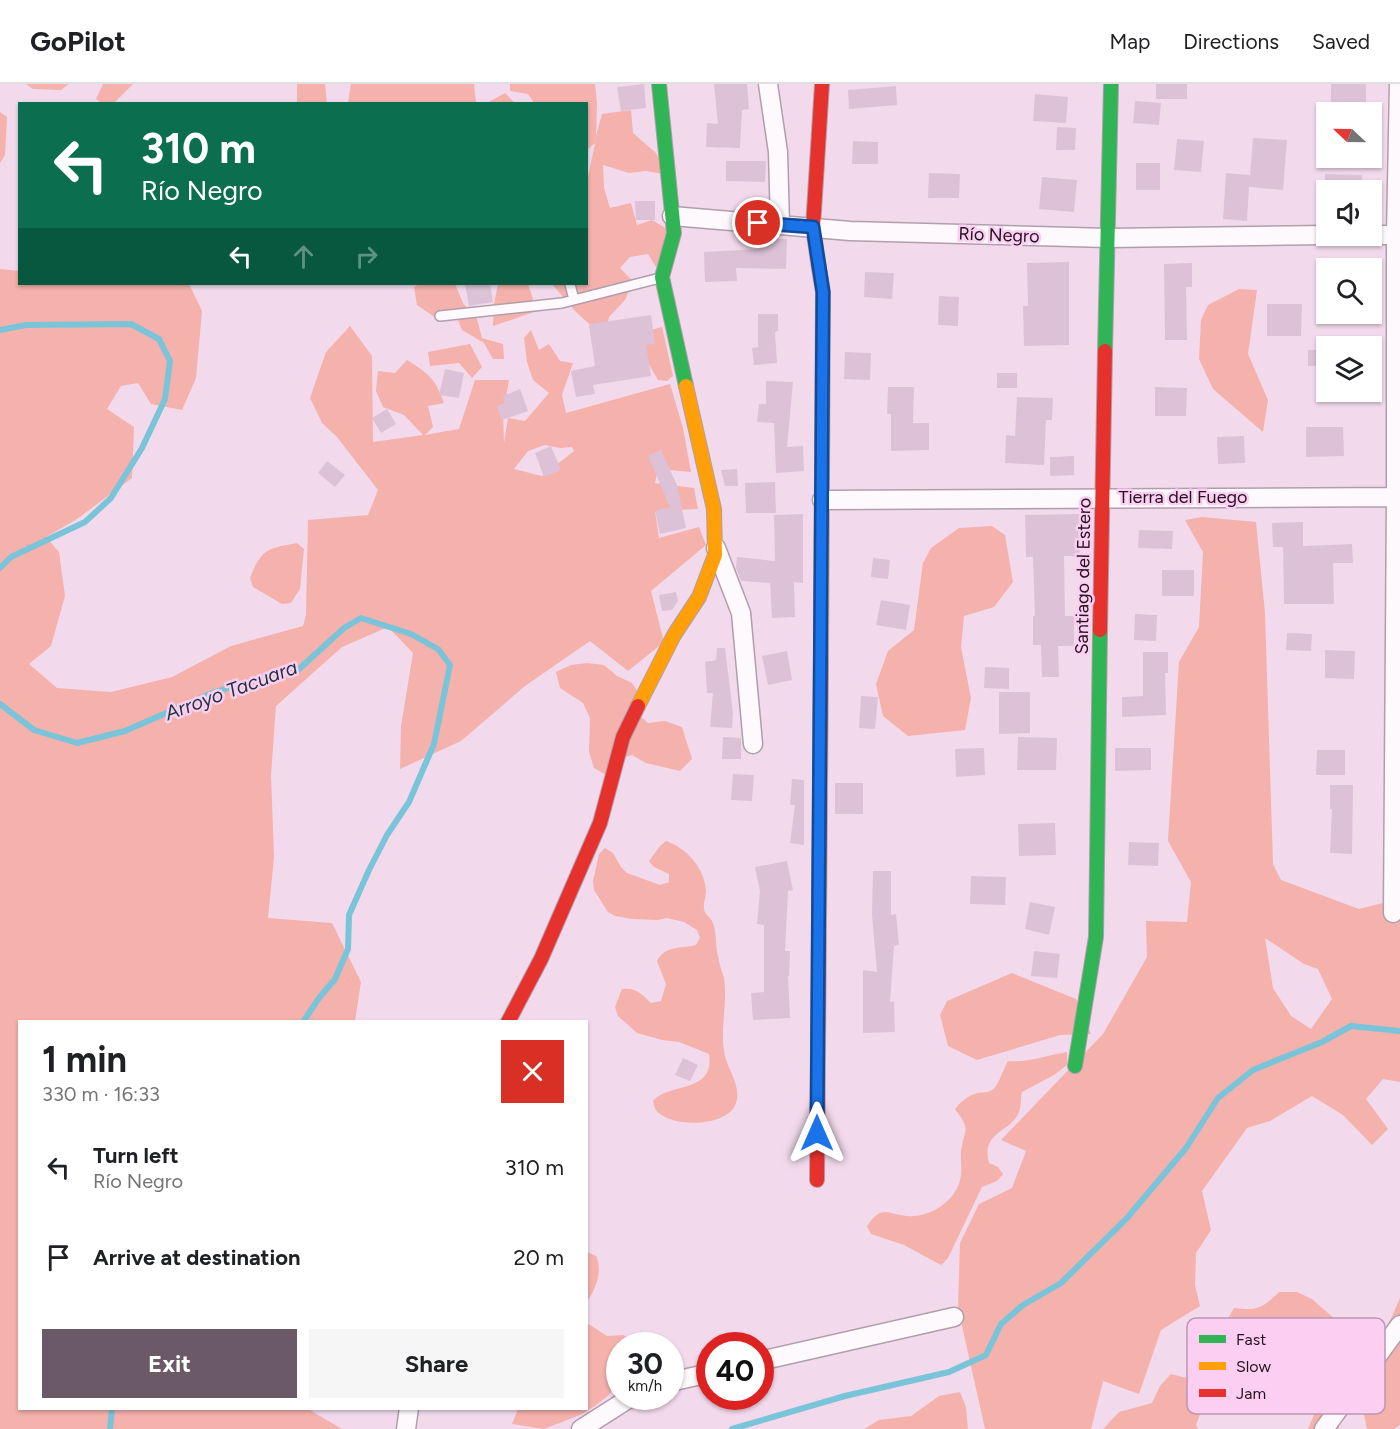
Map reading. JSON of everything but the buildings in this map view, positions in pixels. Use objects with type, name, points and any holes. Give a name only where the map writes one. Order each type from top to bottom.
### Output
[{"type":"street","points":[[509,1020],[541,958],[600,823],[623,737],[674,635],[699,597],[715,555],[714,509],[662,277],[674,233],[659,84]]},
{"type":"street","points":[[768,84],[778,152],[780,225]]},
{"type":"street","points":[[817,1180],[823,292],[813,227],[822,84]]},
{"type":"street","name":"Santiago del Estero","points":[[1075,1066],[1096,937],[1111,84]]},
{"type":"street","points":[[1393,913],[1398,497],[1399,84]]},
{"type":"street","name":"Río Negro","points":[[672,216],[850,231],[1108,238],[1316,235]]},
{"type":"street","points":[[1382,235],[1398,235]]},
{"type":"street","name":"Tierra del Fuego","points":[[822,500],[1398,497]]},
{"type":"street","points":[[715,546],[741,614],[753,744]]},
{"type":"street","points":[[774,1358],[954,1317]]},
{"type":"street","points":[[1385,1346],[1400,1325]]},
{"type":"street","points":[[406,1429],[409,1410]]},
{"type":"street","points":[[581,1429],[611,1410]]},
{"type":"street","points":[[1324,1429],[1335,1414]]},
{"type":"lane","points":[[441,316],[562,303],[662,277]]},
{"type":"lane","points":[[570,285],[574,300]]},
{"type":"shaded area","points":[[26,84],[69,84],[61,90],[33,89]]},
{"type":"shaded area","points":[[103,84],[133,84],[115,102],[100,102],[96,99]]},
{"type":"shaded area","points":[[297,84],[325,84],[327,102],[297,102]]},
{"type":"shaded area","points":[[351,84],[474,84],[476,102],[348,102]]},
{"type":"shaded area","points":[[510,84],[595,84],[596,136],[602,114],[631,110],[633,133],[656,153],[668,175],[646,171],[629,173],[603,165],[604,188],[610,208],[631,203],[637,225],[652,220],[674,233],[656,267],[648,254],[630,257],[620,268],[633,281],[625,300],[609,317],[606,331],[592,344],[589,324],[553,285],[588,285],[588,177],[595,143],[588,149],[588,102],[533,102],[528,94],[510,91]]},
{"type":"shaded area","points":[[505,93],[514,102],[489,102]]},
{"type":"shaded area","points":[[0,112],[7,117],[5,155],[0,163]]},
{"type":"shaded area","points":[[0,269],[18,271],[18,285],[189,285],[202,311],[196,378],[182,410],[151,404],[138,383],[121,386],[107,409],[134,427],[132,478],[77,519],[46,537],[59,552],[65,596],[51,646],[29,664],[57,688],[111,692],[172,677],[231,646],[303,626],[306,615],[308,520],[368,515],[378,490],[337,437],[322,423],[310,398],[326,352],[350,326],[372,356],[373,442],[423,435],[404,415],[383,407],[376,391],[378,371],[395,373],[407,360],[430,377],[438,388],[444,403],[428,406],[433,427],[425,435],[459,429],[475,380],[509,380],[503,413],[504,443],[508,418],[525,421],[549,393],[533,380],[527,362],[524,338],[531,330],[539,350],[549,344],[560,361],[573,363],[562,395],[566,413],[670,384],[683,428],[691,472],[658,469],[655,483],[694,488],[698,509],[655,511],[659,538],[699,527],[706,545],[651,591],[664,642],[628,671],[590,641],[525,686],[461,741],[400,769],[401,726],[413,653],[388,627],[342,647],[276,706],[271,775],[274,857],[268,918],[332,923],[361,982],[355,1020],[18,1020],[18,1410],[310,1410],[342,1429],[0,1429]],"holes":[[[545,445],[560,448],[572,447],[574,451],[542,476],[514,469],[528,451]]]},
{"type":"shaded area","points":[[417,285],[455,285],[463,303],[477,319],[482,338],[503,344],[504,359],[493,359],[484,343],[462,330],[453,308],[444,319],[436,318],[417,305],[414,287]]},
{"type":"shaded area","points":[[498,285],[528,285],[537,311],[493,326]]},
{"type":"shaded area","points":[[1239,289],[1257,290],[1248,354],[1268,400],[1263,432],[1213,389],[1199,359],[1201,320],[1208,305]]},
{"type":"shaded area","points":[[662,327],[673,376],[667,381],[658,380],[637,344],[644,332]]},
{"type":"shaded area","points":[[470,344],[482,367],[472,378],[459,363],[430,366],[428,352]]},
{"type":"shaded area","points":[[1202,517],[1256,522],[1265,613],[1273,864],[1281,880],[1359,909],[1383,903],[1391,880],[1400,884],[1400,1082],[1383,1079],[1366,1099],[1388,1129],[1372,1145],[1343,1115],[1312,1096],[1270,1121],[1247,1128],[1202,1191],[1211,1230],[1196,1253],[1195,1285],[1200,1306],[1161,1330],[1139,1394],[1103,1381],[1091,1429],[985,1429],[958,1308],[960,1243],[979,1204],[1012,1188],[1026,1151],[1001,1140],[1103,1034],[1147,957],[1146,921],[1187,922],[1191,882],[1168,841],[1179,662],[1199,627],[1203,552],[1185,520]],"holes":[[[1265,938],[1304,964],[1318,969],[1332,999],[1311,1029],[1291,1016],[1273,988]]]},
{"type":"shaded area","points":[[992,526],[1005,535],[1013,582],[994,607],[964,616],[961,647],[971,698],[965,730],[908,736],[883,716],[876,684],[888,651],[914,630],[923,563],[931,548],[959,528]]},
{"type":"shaded area","points":[[297,543],[304,549],[300,589],[291,603],[282,604],[253,587],[250,578],[258,561],[267,551]]},
{"type":"shaded area","points":[[587,663],[604,665],[617,676],[632,683],[641,697],[636,712],[648,723],[665,721],[682,727],[692,759],[680,771],[646,763],[632,755],[616,760],[608,776],[594,768],[589,752],[590,718],[583,703],[560,688],[556,672],[571,665]]},
{"type":"shaded area","points":[[666,841],[688,854],[702,875],[706,891],[704,909],[714,925],[717,952],[724,978],[724,1051],[737,1090],[736,1103],[723,1117],[699,1123],[673,1120],[663,1116],[656,1110],[653,1101],[660,1095],[689,1085],[705,1076],[709,1067],[709,1054],[679,1042],[637,1033],[618,1016],[615,1007],[622,989],[635,990],[651,1003],[661,1001],[666,984],[657,961],[664,952],[696,945],[700,938],[697,930],[684,922],[667,918],[632,919],[615,916],[608,912],[594,890],[593,881],[599,854],[605,848],[613,853],[627,873],[660,885],[669,882],[669,874],[654,867],[649,861]]},
{"type":"shaded area","points":[[1012,973],[1076,999],[1091,1034],[1060,1035],[977,1060],[948,1046],[940,1015],[947,1001]]},
{"type":"shaded area","points":[[1067,1052],[1067,1065],[1054,1075],[1022,1092],[1019,1113],[991,1140],[987,1153],[989,1163],[998,1167],[1003,1174],[997,1181],[982,1187],[948,1258],[941,1265],[904,1245],[871,1234],[867,1226],[881,1213],[890,1212],[907,1216],[924,1214],[940,1207],[953,1195],[961,1176],[961,1152],[966,1130],[964,1122],[955,1109],[959,1104],[971,1095],[989,1092],[994,1088],[1008,1061],[1030,1060]]},
{"type":"shaded area","points":[[588,1252],[596,1256],[599,1268],[593,1291],[588,1299]]},
{"type":"shaded area","points":[[1279,1292],[1297,1292],[1312,1299],[1334,1318],[1228,1318],[1234,1308],[1254,1308],[1268,1302]]},
{"type":"shaded area","points":[[1400,1298],[1400,1425],[1394,1429],[1367,1429],[1364,1414],[1385,1414],[1385,1328]]},
{"type":"shaded area","points":[[588,1324],[606,1335],[606,1397],[595,1406],[580,1415],[544,1429],[512,1424],[518,1410],[588,1410]]},
{"type":"shaded area","points":[[1171,1374],[1187,1378],[1187,1414],[1200,1414],[1196,1425],[1198,1429],[1103,1429],[1119,1412],[1152,1403],[1160,1386]]},
{"type":"shaded area","points":[[960,1392],[966,1407],[968,1429],[864,1429],[879,1420],[911,1416],[939,1396]]},
{"type":"shaded area","points":[[1314,1414],[1343,1414],[1339,1429],[1308,1429]]},
{"type":"waterway","name":"Arroyo Tacuara","points":[[0,330],[26,325],[131,324],[159,339],[170,361],[165,399],[142,448],[111,498],[85,522],[11,557],[0,568]]},
{"type":"waterway","name":"Arroyo Tacuara","points":[[0,704],[34,730],[77,743],[125,731],[212,693],[266,676],[298,670],[344,628],[361,618],[411,634],[438,649],[450,665],[434,744],[409,802],[387,835],[349,915],[348,949],[335,979],[304,1020]]},
{"type":"waterway","points":[[732,1429],[845,1396],[949,1372],[986,1355],[1001,1324],[1023,1305],[1061,1283],[1127,1218],[1186,1148],[1218,1098],[1253,1070],[1322,1042],[1351,1026],[1400,1031]]},
{"type":"waterway","name":"Arroyo Tacuara","points":[[110,1429],[112,1410]]},
{"type":"traffic: fast","points":[[659,84],[674,233],[662,277],[686,386]]},
{"type":"traffic: fast","points":[[1105,351],[1111,84]]},
{"type":"traffic: fast","points":[[1075,1066],[1096,937],[1100,630]]},
{"type":"traffic: slow","points":[[819,268],[823,292],[821,659]]},
{"type":"traffic: slow","points":[[638,706],[674,635],[699,597],[715,555],[714,509],[686,386]]},
{"type":"traffic: jam","points":[[819,268],[813,227],[822,84]]},
{"type":"traffic: jam","points":[[1100,630],[1105,351]]},
{"type":"traffic: jam","points":[[817,1180],[821,659]]},
{"type":"traffic: jam","points":[[509,1020],[541,959],[600,823],[623,737],[638,706]]},
{"type":"route","points":[[758,223],[813,227],[823,292],[817,1133]]}]
